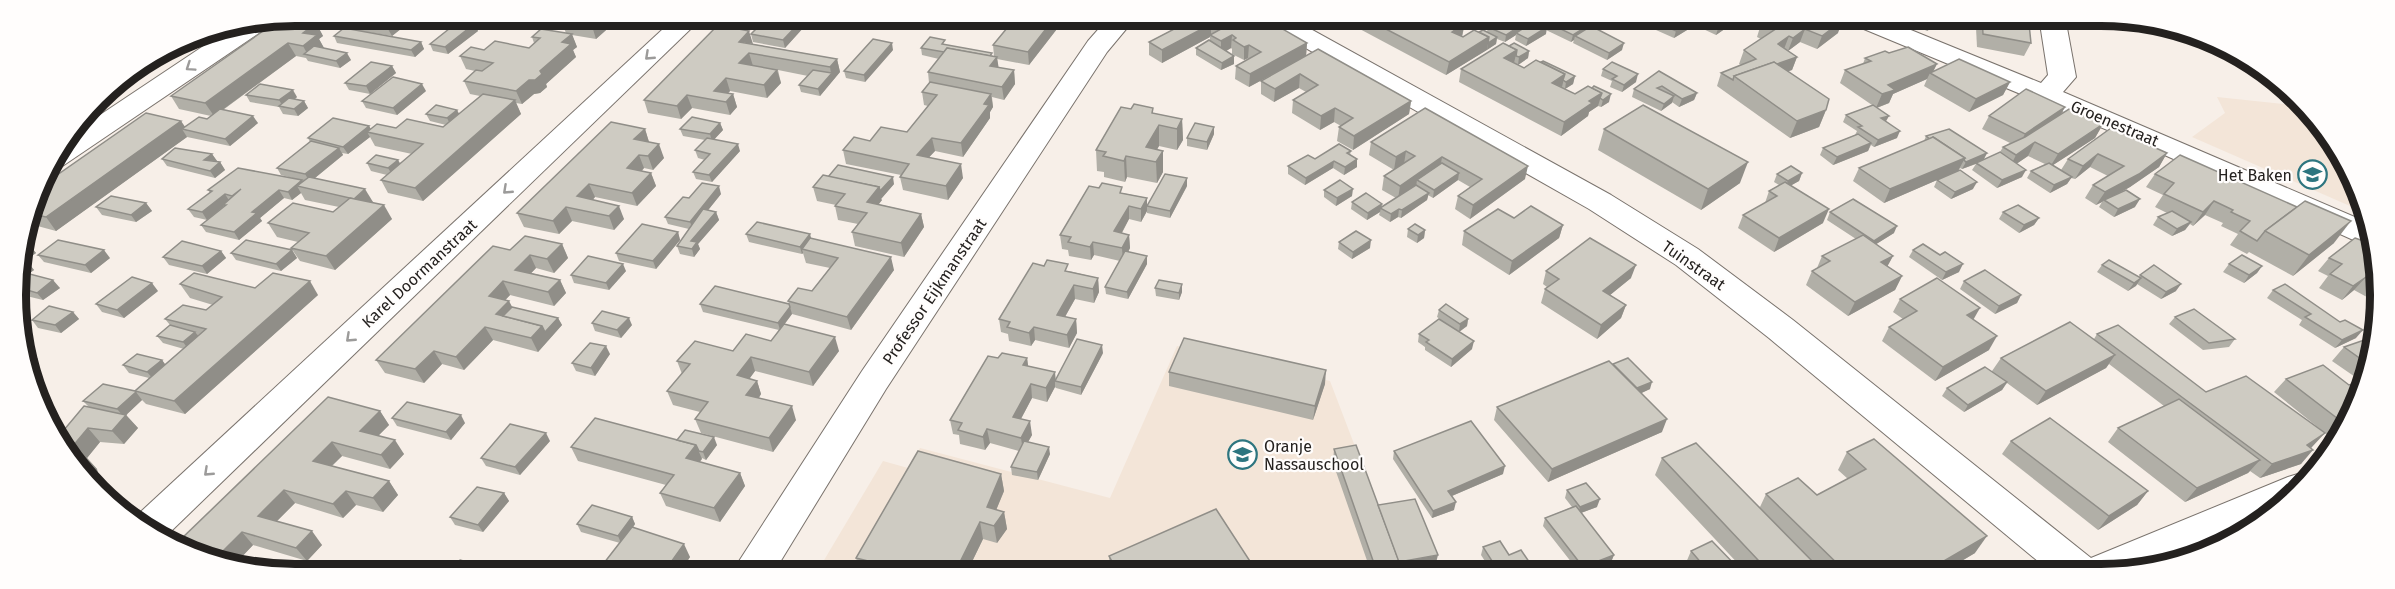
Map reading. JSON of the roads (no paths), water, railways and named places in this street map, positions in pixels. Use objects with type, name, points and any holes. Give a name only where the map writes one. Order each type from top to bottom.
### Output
[{"type":"street","name":"Karel Doormanstraat","points":[[154,523],[680,26]]},
{"type":"street","name":"Professor Eijkmanstraat","points":[[757,564],[907,332],[1097,47],[1115,26]]},
{"type":"street","name":"Tuinstraat","points":[[1285,26],[1599,202],[1687,257],[1781,330],[2070,564]]},
{"type":"street","name":"Groenestraat","points":[[1877,26],[1993,75],[2046,93],[2362,231]]},
{"type":"street","points":[[2046,93],[2062,77],[2053,26]]},
{"type":"street","points":[[68,149],[245,30]]},
{"type":"street","points":[[2123,562],[2276,498]]},
{"type":"place","name":"Het Baken","points":[[2313,175]]},
{"type":"place","name":"Oranje Nassauschool","points":[[1243,455]]}]
